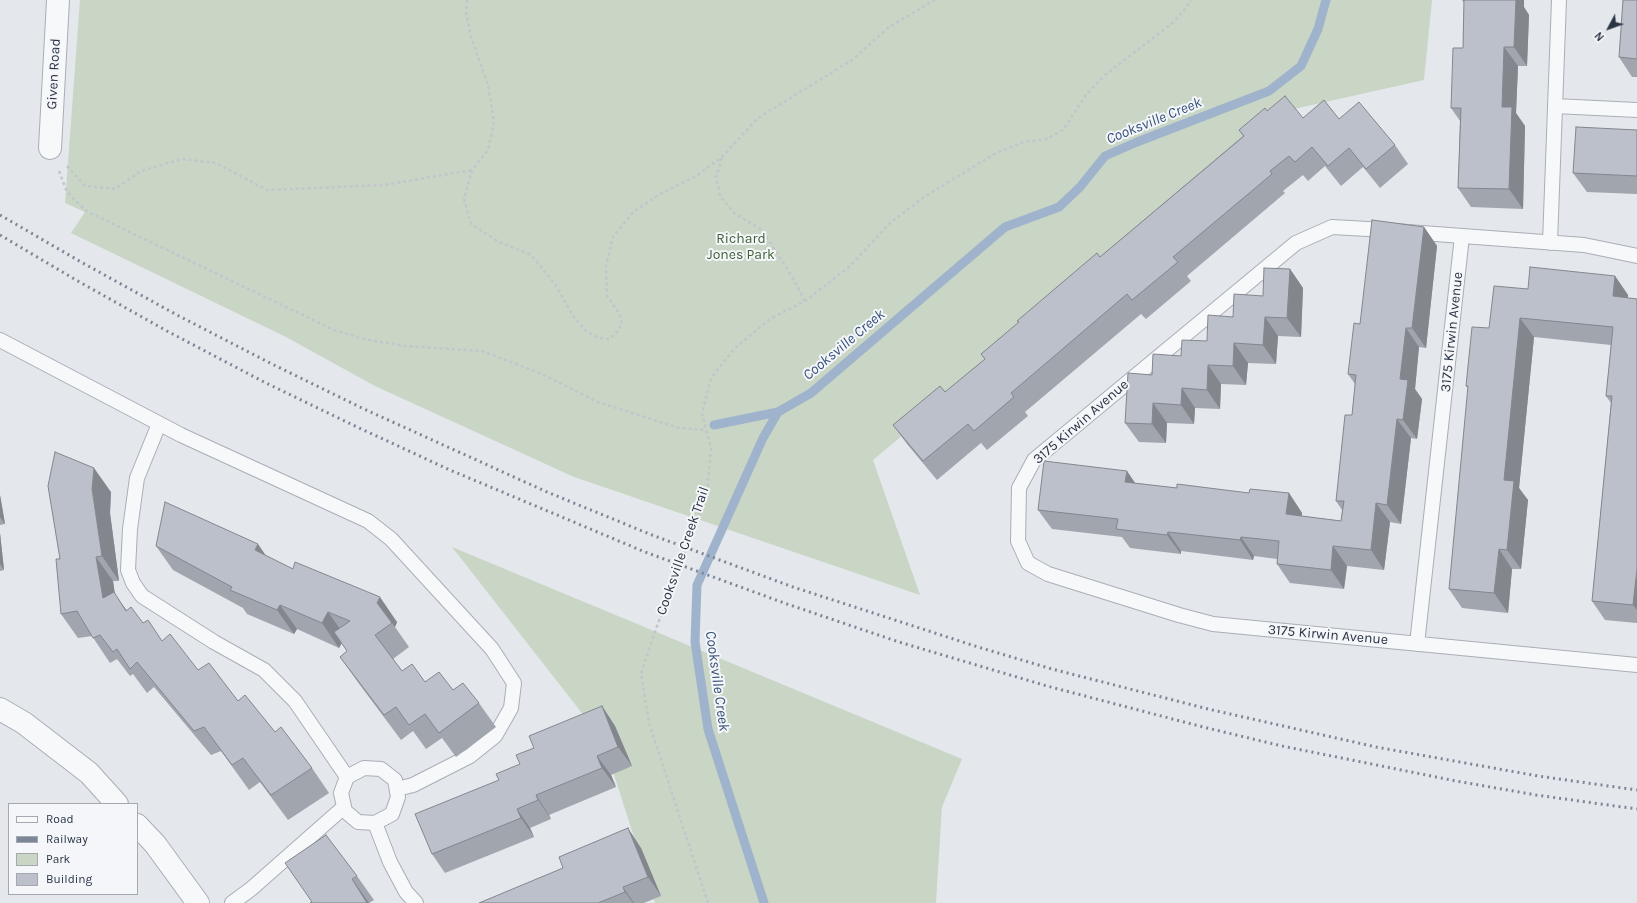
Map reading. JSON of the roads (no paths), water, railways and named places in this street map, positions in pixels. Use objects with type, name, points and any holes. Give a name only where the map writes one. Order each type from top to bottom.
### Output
[{"type":"street","name":"Given Road","points":[[50,148],[58,0]]},
{"type":"street","points":[[0,709],[24,723],[89,773],[116,803]]},
{"type":"street","points":[[138,826],[155,844],[198,903]]},
{"type":"lane","points":[[1550,243],[1559,0]]},
{"type":"lane","points":[[1555,106],[1637,110]]},
{"type":"lane","name":"3175 Kirwin Avenue","points":[[1637,256],[1584,246],[1368,228],[1332,227],[1296,243],[1034,460],[1019,488],[1018,541],[1028,563],[1048,574],[1179,615],[1213,624],[1637,665]]},
{"type":"lane","name":"3175 Kirwin Avenue","points":[[1417,644],[1462,236]]},
{"type":"lane","points":[[0,340],[181,436],[368,521],[391,539],[492,649],[514,683],[511,708],[495,736],[470,756],[413,785],[397,789]]},
{"type":"lane","points":[[159,424],[137,478],[130,536],[128,570],[133,583],[142,596],[214,642],[264,670],[295,701],[347,777]]},
{"type":"lane","points":[[364,768],[381,769],[395,780],[397,789],[398,798],[392,814],[375,823],[358,822],[345,811],[341,793],[347,777],[364,768]]},
{"type":"lane","points":[[232,903],[251,889],[344,806]]},
{"type":"lane","points":[[375,823],[390,862],[406,892],[416,903]]},
{"type":"waterway","name":"Cooksville Creek","points":[[764,903],[708,729],[695,642],[697,585],[763,438],[778,412],[811,393],[1005,227],[1059,207],[1080,187],[1105,156],[1137,142],[1269,91],[1301,66],[1318,29],[1326,0]]},
{"type":"waterway","points":[[714,425],[778,412]]},
{"type":"railway","points":[[0,215],[177,315],[364,409],[547,492],[652,535],[793,587],[978,647],[1052,669],[1208,709],[1376,747],[1538,776],[1637,790]]},
{"type":"railway","points":[[0,235],[167,331],[264,382],[357,427],[450,470],[645,552],[787,604],[899,642],[1047,686],[1203,727],[1282,746],[1456,781],[1536,795],[1637,809]]},
{"type":"park label","name":"Richard Jones Park","points":[[741,248]]}]
